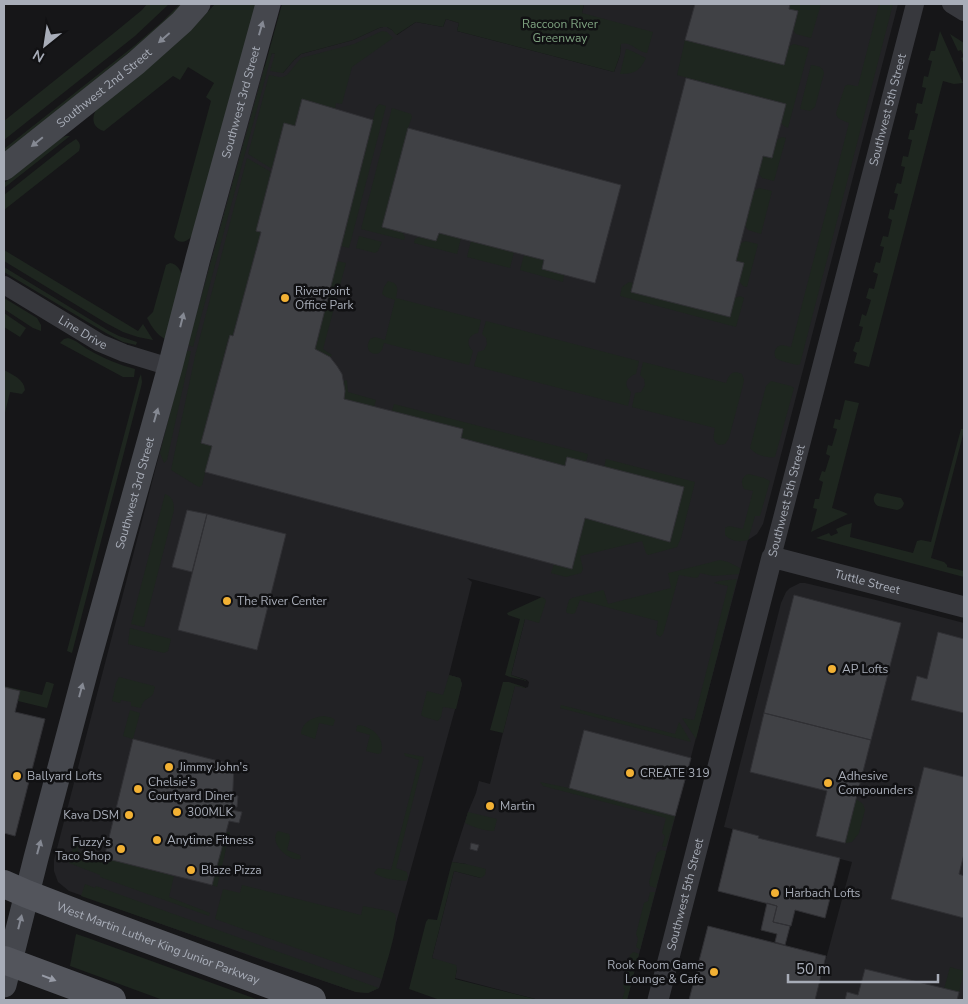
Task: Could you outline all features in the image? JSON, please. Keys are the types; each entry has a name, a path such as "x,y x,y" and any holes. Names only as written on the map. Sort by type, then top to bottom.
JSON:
{"main road":[{"name":"Southwest 2nd Street","path":"4,168 136,63 182,22 198,4"},
{"name":"Southwest 3rd Street","path":"6,969 15,889 94,641 268,4"},
{"name":"West Martin Luther King Junior Parkway","path":"15,889 312,1000"},
{"path":"6,969 112,1000"}],"street":[{"name":"Southwest 5th Street","path":"658,1000 915,4"},
{"path":"951,4 964,12"},
{"name":"Line Drive","path":"4,285 100,343 124,353 170,367"},
{"name":"Tuttle Street","path":"772,557 964,607"}],"shaded area":[{"path":"584,4 898,4 763,524 757,534 748,540 627,1000 539,1000 455,978 457,969 432,958 454,871 481,878 466,864 452,862 479,781 490,784 515,685 528,687 529,682 527,680 511,675 525,619 541,597 467,578 472,582 449,675 460,678 462,684 379,988 368,993 356,992 69,891 58,882 54,871 54,860 186,351 263,70 272,53 275,54 283,73 301,54 353,40 379,28 387,27 397,35 416,22 443,27 446,19 459,23 457,31 614,72 620,55 621,44 582,13"},
{"path":"800,583 964,623 964,1000 815,1000 852,862 758,838 759,836 724,827 781,603 786,592"}],"green space":[{"path":"147,4 169,4 135,36 4,140 4,121 114,33"},
{"path":"180,4 185,4 169,20 4,154 4,149 134,46"},
{"path":"215,4 258,4 193,234 189,239 182,242 174,237 211,101 206,97 214,83 188,67 180,80 173,76 104,131 97,128 94,123 94,117 96,110 173,46"},
{"name":"Raccoon River Greenway","path":"282,4 584,4 582,13 653,32 647,53 629,44 621,44 620,55 614,72 457,31 459,23 446,19 443,27 416,22 396,35 387,27 379,28 353,40 301,54 283,73 270,71 275,54 272,53 193,347 188,345"},
{"path":"790,4 821,4 811,38 796,34 793,30 798,12 789,9"},
{"path":"879,4 893,4 800,364 797,365 777,359 775,352 776,348 780,345 791,347 849,123 839,118 836,113 845,86 858,86"},
{"path":"382,31 387,32 393,38 352,67 342,104 336,103 335,109 302,100 295,126 284,124 272,168 248,154 269,75 283,77 287,75 301,58 354,44"},
{"path":"940,31 963,83 954,84 943,81 869,367 854,363 857,353 853,351 856,342 859,342 863,327 859,326 862,314 866,316 871,300 866,298 869,288 874,289 878,274 873,272 876,262 880,263 884,247 880,246 883,236 888,237 892,220 888,218 890,209 894,210 898,194 894,193 897,183 901,184 905,167 901,166 903,156 908,157 912,140 908,139 910,130 914,130 918,114 915,113 917,103 922,104 926,88 922,87 924,76 928,77 932,61 928,60 931,51 935,51"},
{"path":"950,34 964,43 964,57 961,50 958,51"},
{"path":"685,40 784,65 788,47 794,44 809,48 788,128 781,123 786,104 677,75"},
{"path":"626,49 646,58 636,71 620,74"},
{"path":"811,65 821,68 824,73 815,107 810,111 800,109"},
{"path":"379,104 386,106 349,248 341,246 376,108"},
{"path":"392,108 411,114 412,117 408,128 402,232 405,237 404,240 361,229"},
{"path":"66,136 70,136 4,188 4,183"},
{"path":"782,137 786,138 774,181 762,178 758,173 763,156 772,158 777,140"},
{"path":"76,139 80,144 79,151 4,210 4,195"},
{"path":"247,158 271,172 256,231 261,232 233,336 229,336 201,443 212,446 200,487 171,470 195,356"},
{"path":"759,188 772,191 761,234 748,230 745,226 754,191"},
{"path":"439,233 461,238 457,254 414,243 415,239 419,237 436,241"},
{"path":"359,236 382,242 378,251 375,253 356,248"},
{"path":"471,241 514,252 510,268 467,257"},
{"path":"745,241 758,244 747,287 743,286 739,281 744,263 736,261 740,244"},
{"path":"4,250 138,331 143,324 153,340 123,332 106,323 4,261"},
{"path":"524,255 544,260 542,269 564,275 563,282 520,270"},
{"path":"337,261 346,263 323,349 332,355 330,357 315,349"},
{"path":"170,263 178,267 182,276 165,339 157,333 147,318 153,312 166,265"},
{"path":"4,267 109,331 137,342 136,345 123,342 106,333 4,272"},
{"path":"388,281 397,286 396,298 481,320 478,333 470,338 468,343 473,351 469,365 384,343 380,353 370,352 368,346 370,339 375,337 385,340 395,300 382,294"},
{"path":"629,282 633,283 631,292 730,317 735,298 740,296 744,298 736,327 620,296 622,287"},
{"path":"4,298 37,318 41,325 41,331 33,328 4,309"},
{"path":"4,313 26,328 20,337 4,327"},
{"path":"486,321 639,361 636,374 628,379 626,384 631,392 628,406 474,366 478,352 484,350 487,344 486,338 482,334"},
{"path":"68,338 105,358 135,369 134,377 123,377 60,343"},
{"path":"186,351 191,351 167,460 164,463 160,453"},
{"path":"643,362 726,383 731,374 736,372 742,374 743,385 729,438 725,444 719,445 715,442 715,428 632,407 635,393 641,392 645,385 644,379 640,375"},
{"path":"4,370 20,380 25,390 22,394 10,392 4,417 5,374"},
{"path":"141,374 141,387 72,653 67,651"},
{"path":"347,380 348,392 376,400 374,407 344,399 344,381"},
{"path":"771,381 794,388 775,457 758,454 750,448 766,386"},
{"path":"845,400 859,403 832,508 848,514 811,532 817,509 813,508 815,499 819,499 823,482 819,480 822,471 825,472 830,456 826,454 828,445 832,446 837,429 833,428 835,419 840,420"},
{"path":"394,404 588,454 586,462 567,457 565,466 461,438 463,429 392,411"},
{"path":"961,429 964,429 964,431 931,558 944,562 947,567 964,571 964,577 816,538 829,533 831,536 838,533 836,529 852,523 850,537 913,553 917,541 931,542"},
{"path":"606,459 695,482 677,547 648,555 642,541 580,556 583,569 581,573 566,577 551,573 554,564 572,568 585,518 670,542 683,487 604,467"},
{"path":"749,474 770,481 760,516 755,516 748,540 736,541 725,535 725,528 729,526 743,529 753,491 744,489 742,481"},
{"path":"877,493 901,498 904,503 903,506 897,510 878,506 874,500 874,496"},
{"path":"165,494 172,500 174,510 144,627 131,624"},
{"path":"720,560 740,568 739,574 713,576 700,573 696,578 679,575 663,634 660,637 656,634 658,621 580,600 575,613 567,613 566,611 569,600 572,598 603,590 608,604 671,588 668,573"},
{"path":"737,579 696,739 682,718 694,720 728,586 714,583"},
{"path":"542,597 546,601 539,623 525,619 511,675 528,681 505,675 520,619 507,613"},
{"path":"130,628 171,639 168,651 164,653 128,644"},
{"path":"449,675 460,678 462,684 456,709 443,707 438,721 424,717 421,715 427,691 443,695"},
{"path":"119,677 155,687 153,694 143,702 141,708 131,706 131,702 121,700 120,703 112,701"},
{"path":"46,682 54,684 47,708 18,701 20,691 4,687 42,695"},
{"path":"503,682 527,688 515,686 503,733 490,730"},
{"path":"561,705 675,734 679,722 691,742 560,708"},
{"path":"130,710 140,713 133,739 123,736"},
{"path":"324,716 335,720 333,726 319,723 315,739 301,734 306,723"},
{"path":"358,725 368,728 377,734 380,738 381,753 366,751 370,735 356,731"},
{"path":"404,753 424,757 396,868 407,872 408,877 406,881 385,878 374,873 378,868 391,870 419,760 405,756"},
{"path":"540,782 675,816 666,847 662,846 665,836 662,833 666,818 543,786"},
{"path":"856,799 863,804 865,810 859,833 852,842 845,843"},
{"path":"468,812 497,819 494,831 482,830 465,823"},
{"path":"278,831 289,834 287,850 300,855 301,859 291,857 281,850 276,840"},
{"path":"226,832 230,832 217,887 212,885"},
{"path":"74,845 78,846 78,851 174,876 169,897 210,913 209,916 100,877 100,875 69,863"},
{"path":"661,850 666,851 656,888 650,886 649,882 657,853"},
{"path":"452,862 486,869 485,875 481,878 454,871 432,958 456,965 455,979 539,1000 440,1000 409,989 426,922 428,919 437,920"},
{"path":"85,884 95,888 96,886 379,988 368,993 356,992 81,896"},
{"path":"242,885 361,915 363,906 395,914 394,936 382,979 215,919 223,889 240,893"},
{"path":"650,892 655,892 640,950 636,947 638,939 636,934 644,903 648,901"},
{"path":"76,934 259,1000 163,1000 70,966"},
{"path":"634,952 639,954 627,1000 622,1000 625,990 623,985 630,955"},
{"path":"950,967 964,971 959,992 944,989"}],"building":[{"path":"695,4 790,4 789,9 798,11 784,65 685,40"},
{"path":"686,78 786,104 772,158 763,156 736,261 744,263 730,317 631,292"},
{"name":"Riverpoint Office Park","path":"302,99 373,120 315,349 330,357 342,374 345,391 344,399 463,429 461,438 565,466 567,457 684,487 670,542 585,518 572,569 205,472 212,446 201,443 230,335 233,336 261,232 256,231 284,123 295,126"},
{"path":"408,128 621,185 595,283 542,269 544,260 439,233 436,241 382,227"},
{"path":"187,510 207,514 192,572 172,567"},
{"name":"The River Center","path":"207,514 286,534 257,650 178,630"},
{"name":"AP Lofts","path":"794,595 901,623 871,740 764,713"},
{"path":"938,632 964,639 964,713 911,700 917,676 927,679"},
{"name":"Ballyard Lofts","path":"4,687 20,691 15,712 45,719 15,836 4,833"},
{"name":"Adhesive Compounders","path":"764,713 871,740 845,843 816,836 827,791 750,772"},
{"name":"CREATE 319","path":"584,730 691,758 675,816 569,788"},
{"name":"300MLK","path":"133,739 234,765 232,810 242,812 239,823 229,821 212,885 104,858"},
{"path":"924,767 964,777 964,854 959,874 964,876 964,918 891,899"},
{"path":"232,795 238,796 237,807 232,807"},
{"path":"733,829 759,836 758,838 840,858 825,918 795,910 791,926 773,922 777,906 718,891"},
{"path":"471,843 479,845 477,851 470,849"},
{"path":"767,903 777,906 773,922 790,926 785,945 775,942 777,934 761,930"},
{"path":"708,926 826,956 815,1000 689,1000"},
{"path":"865,969 959,992 957,1000 845,1000 847,992 858,995"}],"place":[{"name":"Riverpoint Office Park","path":"285,298"},
{"name":"The River Center","path":"227,601"},
{"name":"AP Lofts","path":"832,669"},
{"name":"Jimmy John's","path":"169,767"},
{"name":"CREATE 319","path":"630,773"},
{"name":"Ballyard Lofts","path":"17,776"},
{"name":"Adhesive Compounders","path":"828,783"},
{"name":"Chelsie’s Courtyard Diner","path":"138,789"},
{"name":"Martin","path":"490,806"},
{"name":"300MLK","path":"177,812"},
{"name":"Kava DSM","path":"129,815"},
{"name":"Anytime Fitness","path":"157,840"},
{"name":"Fuzzy's Taco Shop","path":"121,849"},
{"name":"Blaze Pizza","path":"191,870"},
{"name":"Harbach Lofts","path":"775,893"},
{"name":"Rook Room Game Lounge & Cafe","path":"714,972"}]}
